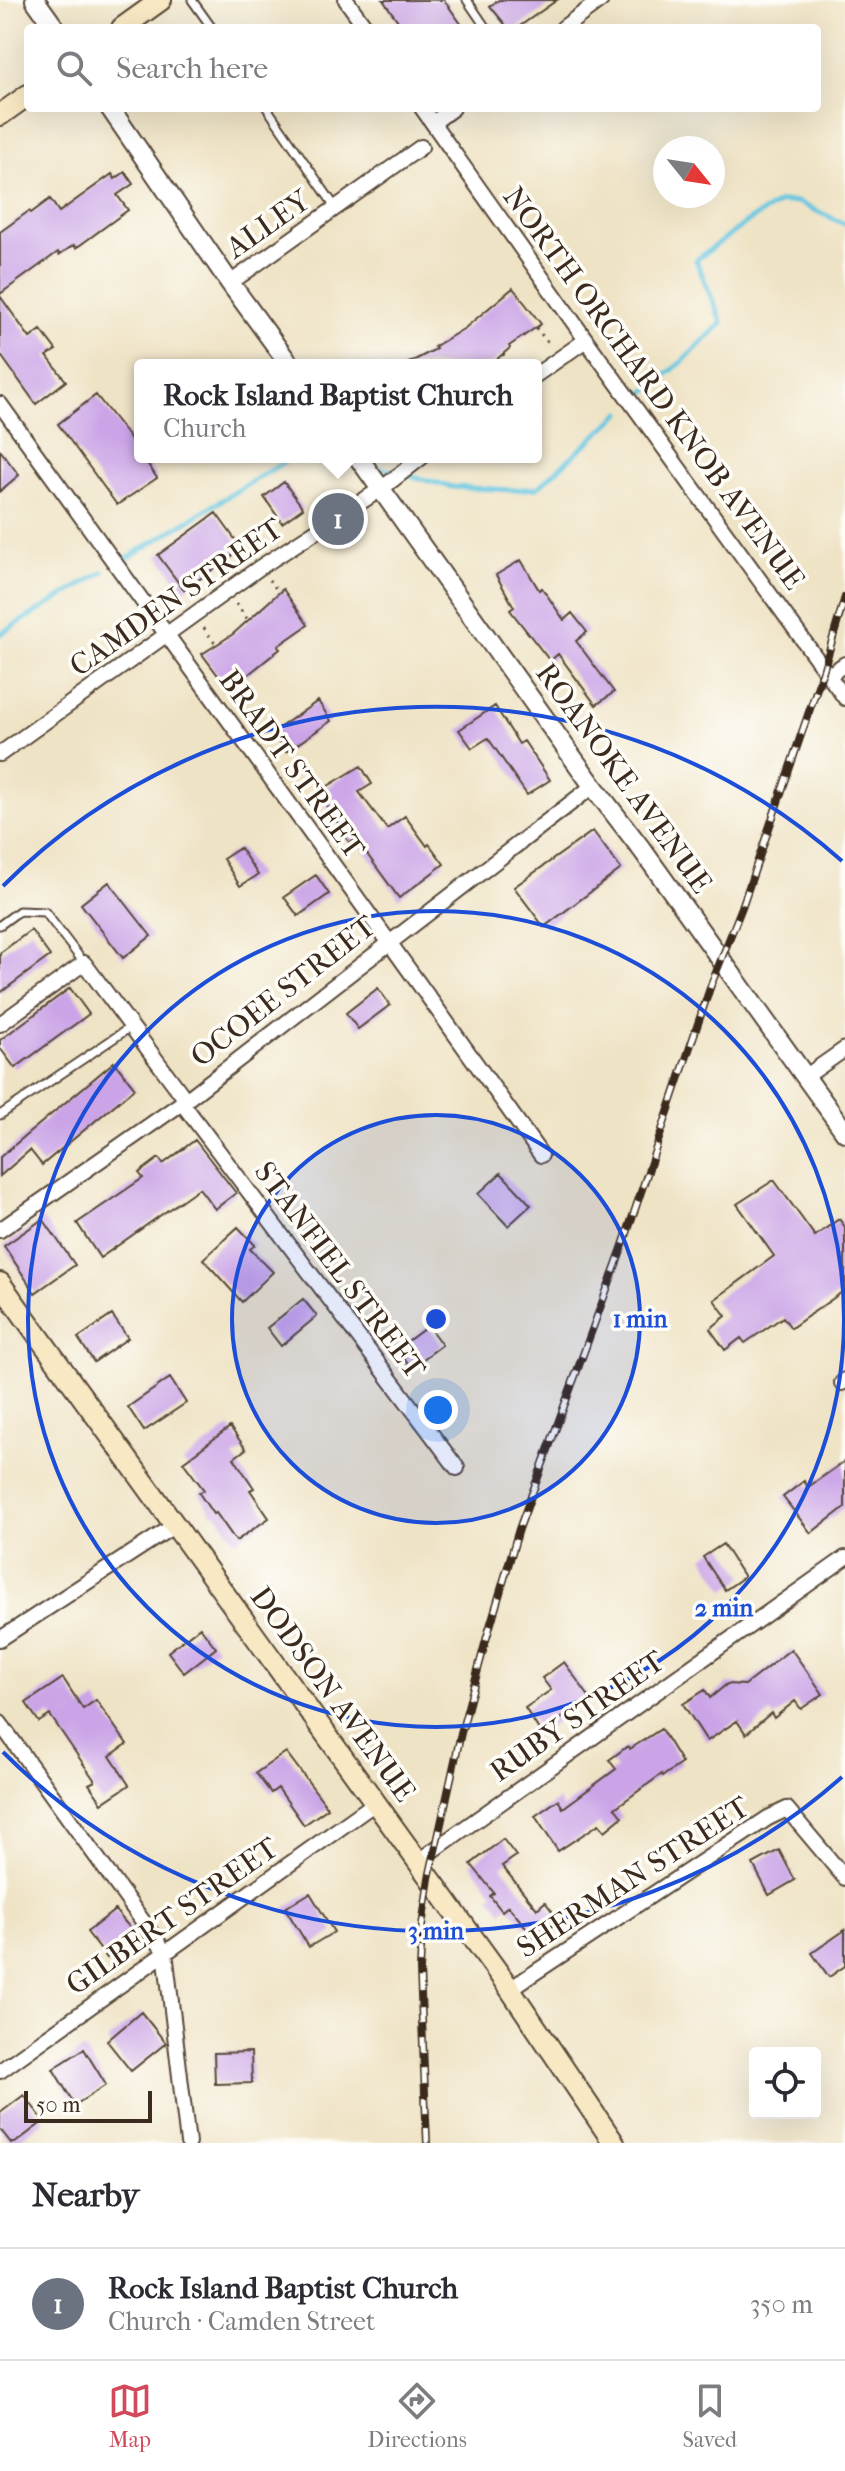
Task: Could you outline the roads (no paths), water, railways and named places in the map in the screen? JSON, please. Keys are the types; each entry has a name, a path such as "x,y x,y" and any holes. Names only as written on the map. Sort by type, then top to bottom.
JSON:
{"main road":[{"path":"128,24 161,0"},
{"path":"0,115 24,98"},
{"name":"DODSON AVENUE","path":"0,1283 510,1989 614,2143"}],"street":[{"path":"35,0 52,24"},
{"path":"346,0 363,24"},
{"path":"568,24 601,0"},
{"path":"113,112 286,359"},
{"name":"NORTH ORCHARD KNOB AVENUE","path":"425,112 845,698"},
{"path":"433,123 448,112"},
{"name":"ALLEY","path":"230,283 421,147"},
{"path":"542,371 586,340"},
{"name":"BRADT STREET","path":"0,404 390,941 541,1155"},
{"name":"ROANOKE AVENUE","path":"362,463 845,1132"},
{"name":"CAMDEN STREET","path":"0,754 227,591 381,489 414,463"},
{"path":"829,675 845,664"},
{"name":"OCOEE STREET","path":"0,1230 184,1101 593,786"},
{"path":"0,1024 84,963"},
{"name":"STANFIEL STREET","path":"84,963 457,1468"},
{"path":"805,1077 845,1049"},
{"path":"0,1639 175,1525"},
{"name":"RUBY STREET","path":"417,1862 845,1558"},
{"path":"0,1723 165,1952 188,2143"},
{"name":"GILBERT STREET","path":"0,2071 375,1803"},
{"name":"SHERMAN STREET","path":"510,1989 787,1809 844,1874"}],"lane":[{"path":"192,0 209,24"},
{"path":"467,0 483,24"},
{"name":"ALLEY","path":"270,112 336,208"},
{"path":"0,925 19,911 45,912 84,963"},
{"path":"0,1115 132,1026"}],"waterway":[{"path":"642,394 682,362 722,323 696,260 780,202 797,202 845,224"},
{"path":"407,475 452,487 537,488 621,413"},
{"path":"127,558 282,463"},
{"path":"382,468 397,472"},
{"path":"0,634 103,572"}],"railway":[{"path":"427,2143 420,1970 422,1926 429,1878 461,1733 486,1640 519,1529 621,1251 711,985 742,907 824,668 845,597"}],"place":[{"name":"Rock Island Baptist Church","path":"338,519"}]}
